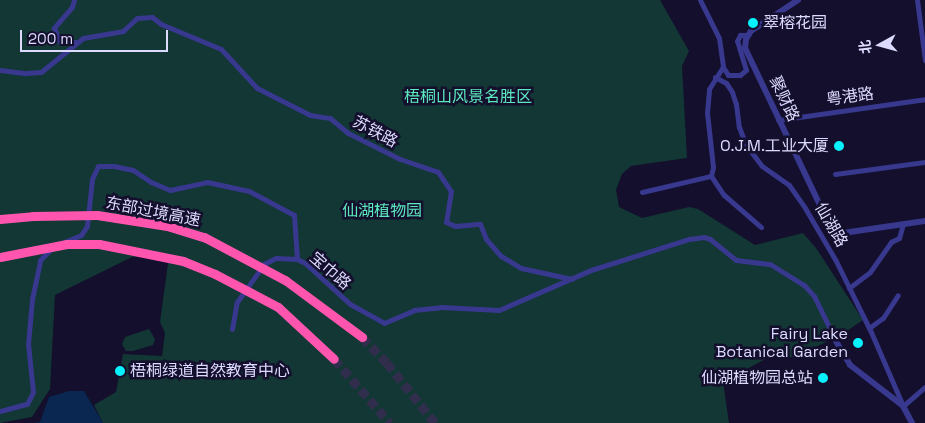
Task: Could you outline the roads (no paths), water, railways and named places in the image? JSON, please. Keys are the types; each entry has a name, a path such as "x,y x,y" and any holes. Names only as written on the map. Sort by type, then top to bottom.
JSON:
{"highway":[{"name":"东部过境高速","path":"0,219 33,216 97,215 168,226 204,237 285,280 362,337"},
{"path":"0,257 67,244 99,244 183,261 215,274 278,307 334,359"}],"street":[{"path":"74,0 72,7 54,28 60,42 76,42"},
{"path":"700,0 719,38 723,67 728,75 731,76 744,72 745,63 737,41 740,35 749,33 798,0"},
{"path":"917,0 925,60"},
{"name":"苏铁路","path":"76,42 89,35 123,31 137,18 144,16 152,17 161,24 221,49 257,88 310,115 330,118 348,133 400,159 438,172 451,191 446,222 455,226 480,224 486,239 500,256 522,268 572,279"},
{"name":"聚财路","path":"749,33 745,48 822,210 836,230 843,232 925,222"},
{"path":"0,70 26,73 41,72 76,42"},
{"path":"723,67 709,89 707,113 713,167 711,176 724,196 761,227"},
{"name":"仙湖路","path":"715,77 726,83 732,92 739,126 746,145 762,166 789,185 806,208 869,328 902,406 912,423"},
{"name":"粤港路","path":"778,120 925,100"},
{"path":"835,174 925,162"},
{"name":"宝巾路","path":"0,411 27,404 33,392 28,338 32,299 40,260 46,252 81,235 87,226 92,179 98,166 133,170 151,182 170,190 207,182 249,191 294,215 297,259 350,304 384,323 396,320 414,310 441,307 499,310 572,279 666,246 704,237 710,239 736,260 770,264 804,285 814,296 833,336"},
{"path":"642,192 711,176"},
{"path":"849,288 870,272 891,242 899,238 903,224"},
{"path":"232,329 237,302 264,264 276,258 297,259"},
{"path":"869,328 883,318 898,296"},
{"name":"仙湖路","path":"833,336 850,366 902,406"},
{"path":"902,406 925,387"}],"water":[{"path":"69,391 84,391 103,423 33,423 40,422 49,397"}],"tunnel":[{"path":"362,337 387,363 435,423"},
{"path":"334,359 390,423"}],"place":[{"name":"翠榕花园","path":"753,23"},
{"name":"O.J.M.工业大厦","path":"839,146"},
{"name":"Fairy Lake Botanical Garden","path":"858,343"},
{"name":"梧桐绿道自然教育中心","path":"120,371"},
{"name":"仙湖植物园总站","path":"823,378"}],"park label":[{"name":"梧桐山风景名胜区","path":"468,97"},
{"name":"仙湖植物园","path":"382,211"}]}
